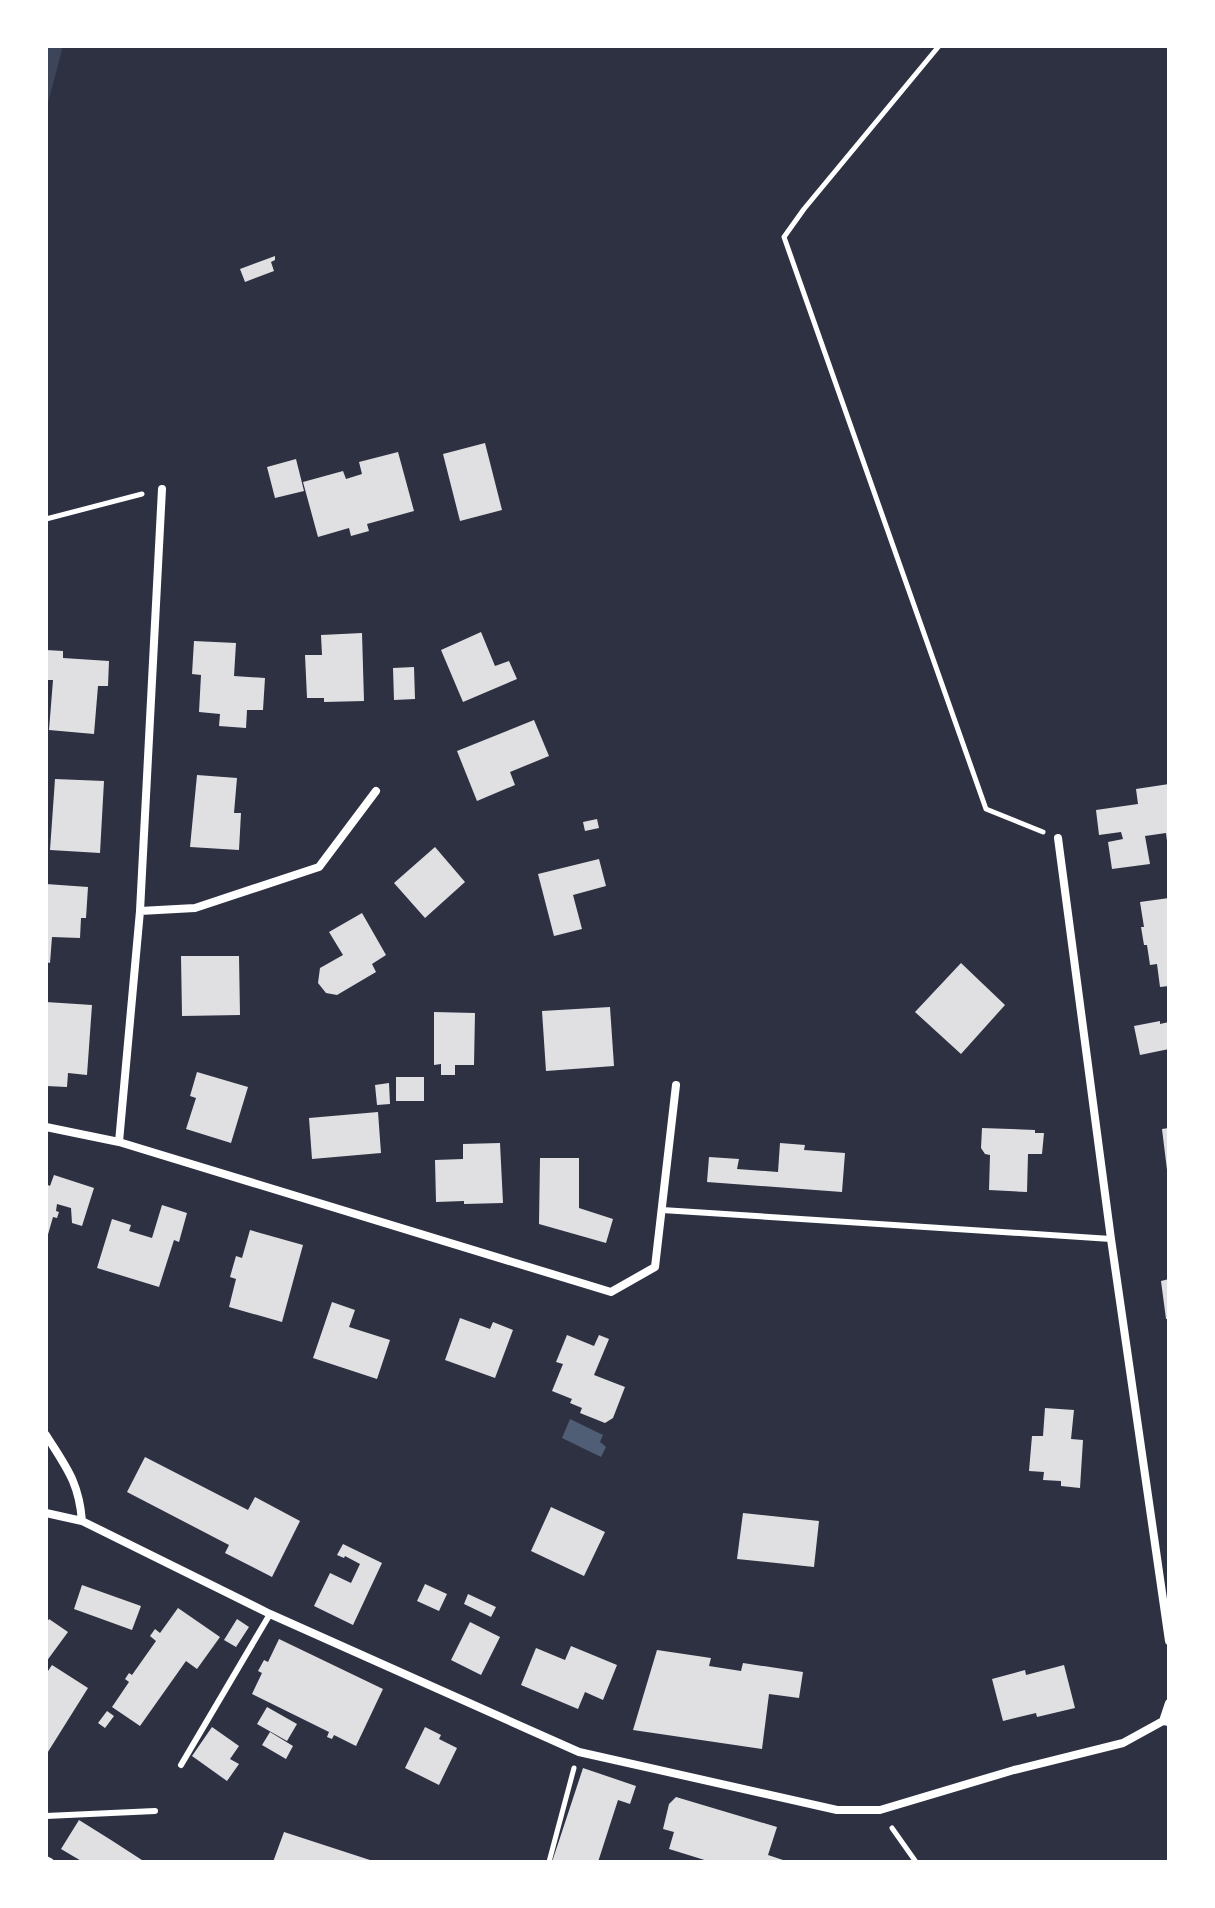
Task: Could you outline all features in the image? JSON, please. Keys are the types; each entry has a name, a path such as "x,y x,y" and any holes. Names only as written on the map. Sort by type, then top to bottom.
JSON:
{"street":[{"path":"119,1142 140,911 162,489"},
{"path":"140,911 195,908 319,867 376,791"},
{"path":"1058,838 1111,1239 1169,1641"},
{"path":"46,1127 119,1142 611,1292 655,1267 676,1085"},
{"path":"46,1435 73,1478 82,1521"},
{"path":"46,1513 82,1521 270,1614 579,1752 837,1810 880,1810 1014,1770 1123,1743 1166,1721 1169,1703"}],"lane":[{"path":"662,1210 1111,1239"},
{"path":"181,1765 270,1614"},
{"path":"46,1816 155,1811"}],"path":[{"path":"939,46 784,237 986,809 1058,838"},
{"path":"46,519 162,489"},
{"path":"549,1862 579,1752"},
{"path":"880,1810 916,1862"}],"shaded area":[{"path":"46,46 63,46 46,110"},
{"path":"570,1419 603,1435 600,1442 606,1447 601,1457 562,1438"}],"building":[{"path":"275,256 271,262 274,271 245,282 240,269"},
{"path":"485,443 502,510 460,521 443,454"},
{"path":"398,452 414,511 367,524 369,531 351,536 349,528 318,537 303,482 343,471 346,479 362,474 359,462"},
{"path":"296,459 304,491 275,498 267,467"},
{"path":"481,632 495,666 509,661 517,679 463,702 441,650"},
{"path":"362,633 364,701 324,702 324,698 307,698 305,655 322,655 321,635"},
{"path":"194,641 236,643 234,676 265,678 263,710 247,710 246,728 219,726 220,714 199,712 201,675 192,674"},
{"path":"46,650 63,651 63,658 109,661 108,686 98,686 94,734 49,730 53,680 46,680"},
{"path":"414,667 415,699 394,700 393,668"},
{"path":"534,720 549,756 510,772 515,785 477,801 457,751"},
{"path":"197,775 237,778 234,813 241,813 239,850 190,847"},
{"path":"55,779 104,781 100,853 50,850"},
{"path":"1169,784 1169,841 1166,833 1145,836 1150,864 1112,869 1108,842 1123,839 1121,832 1099,835 1096,810 1138,804 1136,789"},
{"path":"597,819 599,828 585,831 583,822"},
{"path":"435,847 465,882 425,918 394,883"},
{"path":"599,859 606,886 573,895 582,929 554,936 538,874"},
{"path":"46,884 88,887 86,918 81,918 80,938 52,937 50,963 46,962"},
{"path":"1169,898 1169,986 1160,987 1157,964 1150,965 1147,945 1144,945 1140,902"},
{"path":"362,913 386,955 372,964 376,972 337,995 326,993 318,983 320,968 343,955 329,932"},
{"path":"181,956 239,956 240,1015 182,1016"},
{"path":"961,963 1005,1005 961,1054 915,1012"},
{"path":"46,1002 92,1005 87,1075 68,1073 67,1087 46,1086"},
{"path":"610,1007 614,1066 546,1071 542,1011"},
{"path":"434,1012 475,1013 474,1065 455,1065 455,1075 441,1075 441,1064 434,1065"},
{"path":"1160,1021 1160,1024 1169,1022 1169,1049 1140,1055 1134,1026"},
{"path":"197,1072 248,1087 231,1143 186,1129 196,1098 190,1096"},
{"path":"396,1077 424,1077 424,1101 396,1101"},
{"path":"389,1083 390,1104 377,1105 375,1085"},
{"path":"378,1112 381,1153 312,1159 309,1118"},
{"path":"982,1128 1044,1133 1042,1154 1028,1154 1027,1192 989,1190 990,1155 981,1148"},
{"path":"1169,1128 1169,1170 1167,1170 1162,1129"},
{"path":"500,1143 503,1203 436,1202 435,1160 463,1159 463,1144"},
{"path":"780,1143 805,1145 804,1150 845,1153 842,1192 707,1182 709,1157 739,1159 737,1169 778,1172"},
{"path":"540,1158 579,1158 579,1208 613,1219 606,1243 539,1224"},
{"path":"54,1175 94,1188 82,1226 72,1223 71,1208 57,1204 56,1211 59,1212 57,1218 53,1217 47,1238 46,1184 50,1186"},
{"path":"162,1205 187,1213 179,1242 174,1240 159,1287 97,1268 112,1219 131,1225 129,1231 152,1238"},
{"path":"250,1230 303,1245 282,1322 229,1307 236,1279 230,1277 236,1256 242,1258"},
{"path":"1169,1279 1169,1319 1166,1319 1161,1281"},
{"path":"332,1302 355,1310 349,1327 390,1340 377,1379 313,1358"},
{"path":"460,1318 490,1329 493,1322 513,1330 495,1378 445,1360"},
{"path":"567,1335 594,1346 599,1335 609,1339 594,1375 625,1387 613,1418 605,1423 580,1413 582,1408 570,1403 572,1399 552,1391 563,1364 556,1362"},
{"path":"1045,1408 1074,1410 1071,1439 1083,1440 1080,1488 1061,1486 1061,1481 1043,1480 1044,1472 1029,1471 1032,1436 1043,1436"},
{"path":"145,1457 248,1510 255,1497 300,1521 272,1577 225,1553 229,1545 127,1492"},
{"path":"551,1507 605,1532 584,1576 531,1551"},
{"path":"743,1513 819,1521 814,1567 737,1559"},
{"path":"343,1544 382,1563 353,1625 314,1606 330,1573 351,1583 360,1564 337,1555"},
{"path":"425,1584 447,1594 439,1611 417,1601"},
{"path":"82,1585 141,1606 132,1630 74,1609"},
{"path":"468,1594 496,1607 491,1617 464,1604"},
{"path":"178,1608 220,1637 197,1669 186,1661 140,1726 112,1707 129,1682 125,1679 129,1673 132,1675 156,1641 150,1636 155,1629 160,1633"},
{"path":"49,1619 68,1632 46,1662 46,1624"},
{"path":"237,1619 249,1627 236,1647 224,1640"},
{"path":"470,1622 500,1637 481,1675 451,1660"},
{"path":"279,1639 383,1689 356,1746 334,1735 332,1739 327,1737 329,1732 252,1694 262,1673 258,1671 264,1660 268,1662"},
{"path":"571,1646 617,1665 603,1700 585,1692 578,1709 521,1685 536,1648 565,1660"},
{"path":"657,1650 711,1658 709,1666 741,1671 743,1663 803,1672 799,1698 769,1694 762,1749 633,1730"},
{"path":"52,1665 88,1688 46,1755 46,1674"},
{"path":"1064,1665 1075,1708 1003,1721 992,1679 1025,1670 1026,1675"},
{"path":"267,1707 297,1724 287,1741 257,1724"},
{"path":"107,1711 114,1716 105,1728 98,1723"},
{"path":"212,1727 239,1746 230,1759 239,1764 227,1781 192,1756"},
{"path":"425,1727 457,1748 439,1785 405,1768"},
{"path":"270,1732 293,1746 286,1759 262,1745"},
{"path":"583,1768 636,1786 630,1804 618,1800 598,1862 552,1862"},
{"path":"676,1797 777,1827 768,1855 789,1862 711,1862 669,1849 674,1832 663,1829 669,1804"},
{"path":"79,1820 145,1862 83,1862 61,1849"},
{"path":"284,1832 373,1861 373,1862 273,1862"}]}
